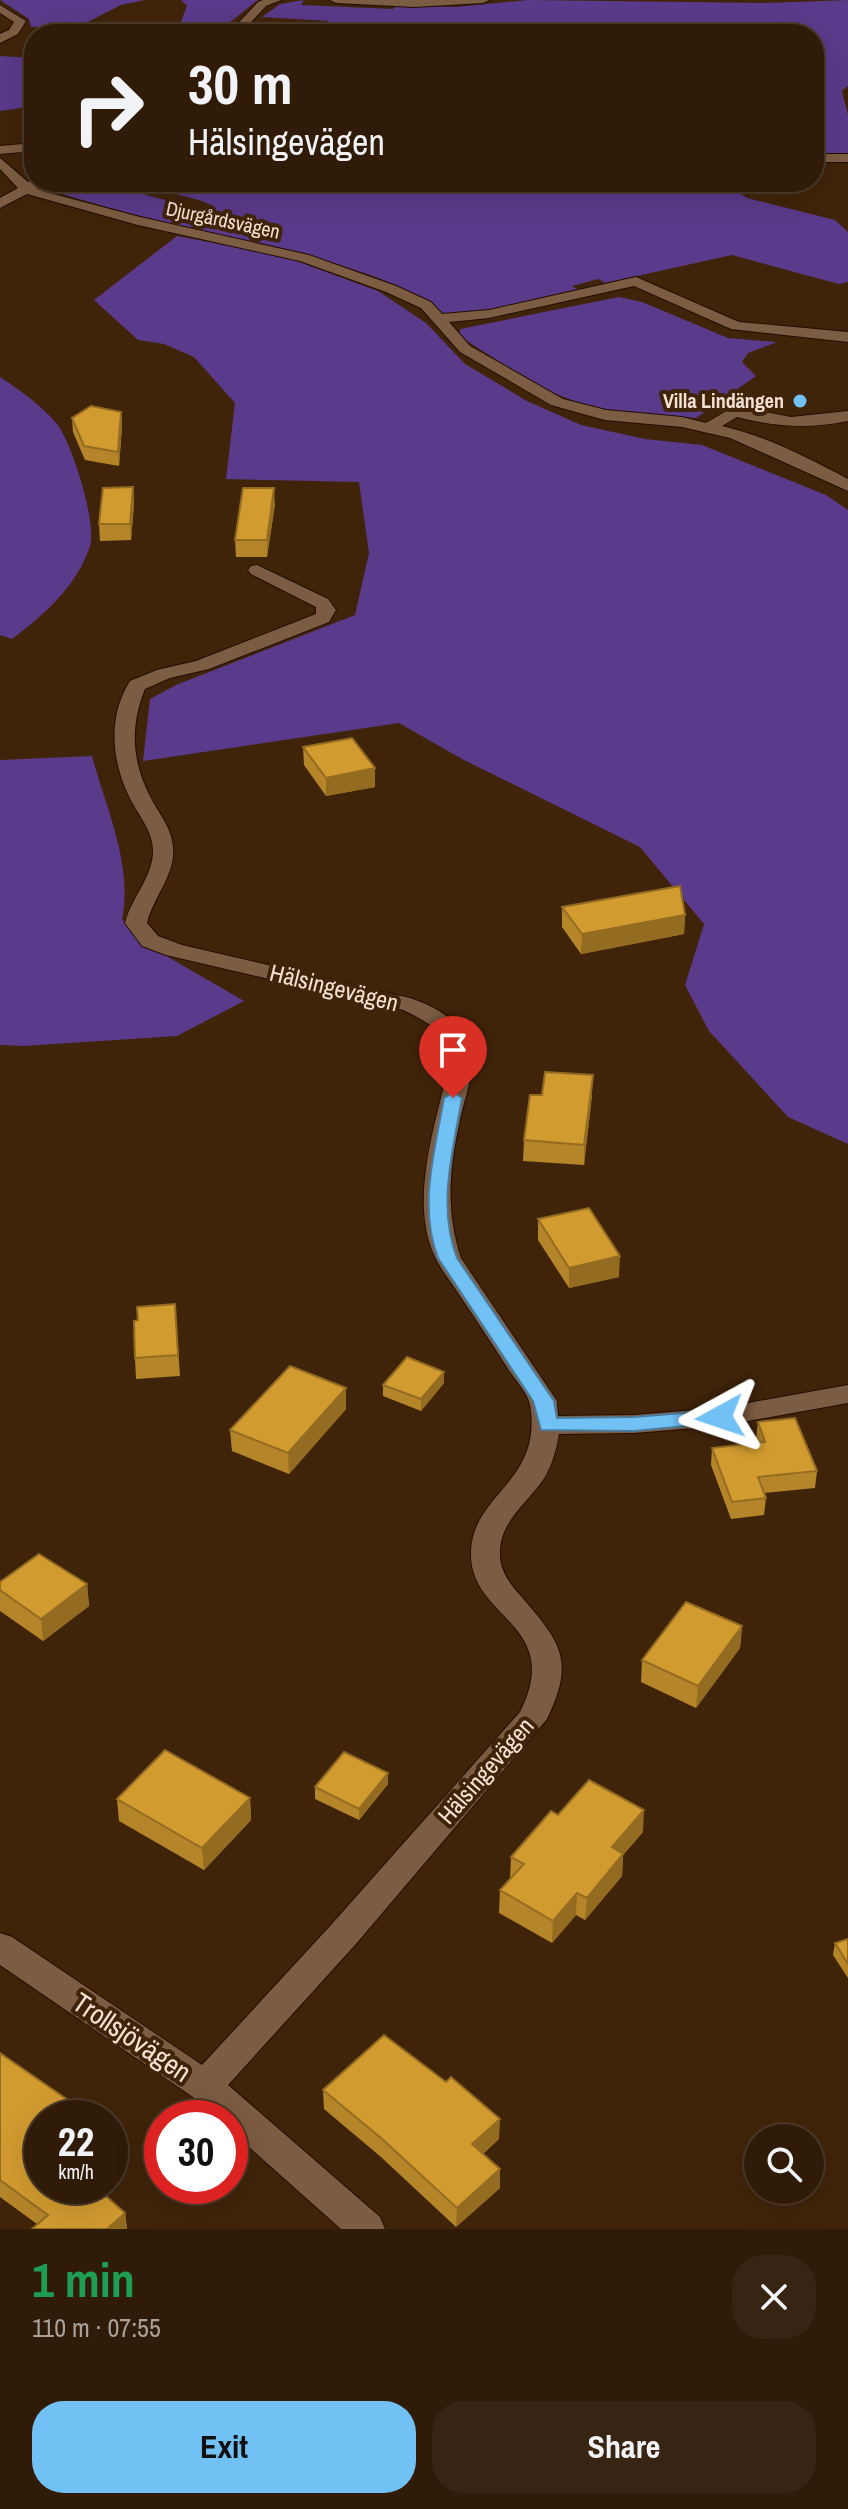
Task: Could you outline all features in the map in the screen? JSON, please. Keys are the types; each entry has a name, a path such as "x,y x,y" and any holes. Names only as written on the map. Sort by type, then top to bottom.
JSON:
{"street":[{"path":"243,24 262,4 275,0"},
{"path":"336,0 414,4 483,0"},
{"path":"0,8 20,21 14,32 0,39"},
{"path":"0,150 24,148"},
{"path":"824,158 848,158"},
{"name":"Djurgårdsvägen","path":"0,162 24,180"},
{"path":"0,204 24,190"},
{"name":"Djurgårdsvägen","path":"50,192 138,221 304,258 410,297 426,305 465,349 557,402 605,415 710,427 768,446 848,486"},
{"path":"438,319 489,314 636,281 736,326 848,337"},
{"path":"710,427 735,411 779,421 820,421 848,416"},
{"name":"Hälsingevägen","path":"205,2086 532,1719 546,1698 550,1671 536,1634 493,1579 485,1554 491,1526 530,1480 540,1461 548,1425 543,1401 448,1258 441,1240 437,1219 438,1189 447,1122 459,1071 459,1048 452,1035 428,1014 381,997 174,950 150,941 136,923 138,907 160,866 164,849 153,821 129,778 123,756 128,703 137,685 164,674 202,665 323,618 327,610 322,603 257,570"},
{"path":"548,1425 634,1424 720,1417 848,1394"},
{"name":"Trollsjövägen","path":"0,1947 205,2086 367,2229"}],"shaded area":[{"path":"0,0 145,0 121,5 84,24 30,24 29,19"},
{"path":"181,0 258,0 228,24 180,24 187,6"},
{"path":"304,0 301,5 393,9 397,5 456,7 528,0 766,3 848,0 848,86 842,91 848,115 848,155 824,155 824,24 328,24 328,21 262,17 280,4"},
{"path":"0,56 24,57 24,107 0,111"},
{"path":"56,192 135,192 208,211 213,206 169,192 738,192 747,198 835,220 848,232 848,282 839,284 732,255 605,283 598,279 572,286 577,289 474,314 442,316 424,300 361,272 283,249"},
{"path":"177,236 283,256 378,291 426,323 465,364 527,401 581,425 645,439 702,445 826,495 848,510 848,1144 788,1117 709,1031 685,985 704,924 640,847 462,759 399,723 143,761 150,699 176,685 355,615 369,553 359,482 226,479 235,403 194,357 164,344 138,340 94,300"},
{"path":"619,297 642,302 728,338 777,342 748,353 742,362 756,376 696,418 592,408 541,388 459,336 460,329"},
{"path":"0,377 37,404 63,434 87,502 91,535 84,560 68,587 47,610 12,639 0,635"},
{"path":"92,756 121,857 124,878 122,919 139,940 244,1001 177,1036 0,1045 0,760"}],"building":[{"path":"91,406 121,412 118,452 84,446 72,418"},
{"path":"133,487 130,524 99,524 103,488"},
{"path":"243,488 274,488 267,540 235,540"},
{"path":"352,738 375,768 326,778 303,747"},
{"path":"680,886 685,915 582,934 562,907"},
{"path":"545,1072 593,1075 584,1145 524,1140 530,1095 542,1095"},
{"path":"589,1208 620,1256 569,1268 538,1219"},
{"path":"175,1304 178,1355 135,1358 134,1321 138,1320 137,1307"},
{"path":"407,1357 444,1372 421,1399 383,1385"},
{"path":"290,1366 346,1388 288,1453 230,1430"},
{"path":"795,1418 817,1471 758,1477 766,1498 732,1502 712,1448 765,1442 758,1422"},
{"path":"39,1554 87,1584 41,1619 0,1590 0,1582"},
{"path":"686,1602 742,1626 698,1686 642,1660"},
{"path":"165,1750 250,1798 202,1848 117,1799"},
{"path":"344,1752 388,1773 359,1809 315,1787"},
{"path":"589,1780 644,1810 612,1847 623,1854 587,1898 577,1893 553,1921 500,1890 524,1864 511,1857 551,1811 558,1815"},
{"path":"848,1939 848,1964 835,1943"},
{"path":"384,2035 446,2082 451,2077 500,2119 472,2144 500,2169 457,2208 323,2090"},
{"path":"0,2053 68,2100 24,2100 24,2198 0,2180"},
{"path":"33,2204 115,2204 125,2213 107,2229 32,2229 48,2215"}],"place":[{"name":"Villa Lindängen","path":"800,401"}],"route":[{"path":"453,1098 438,1189 437,1219 441,1240 448,1258 514,1353 543,1401 548,1425 634,1424 720,1417"}]}
